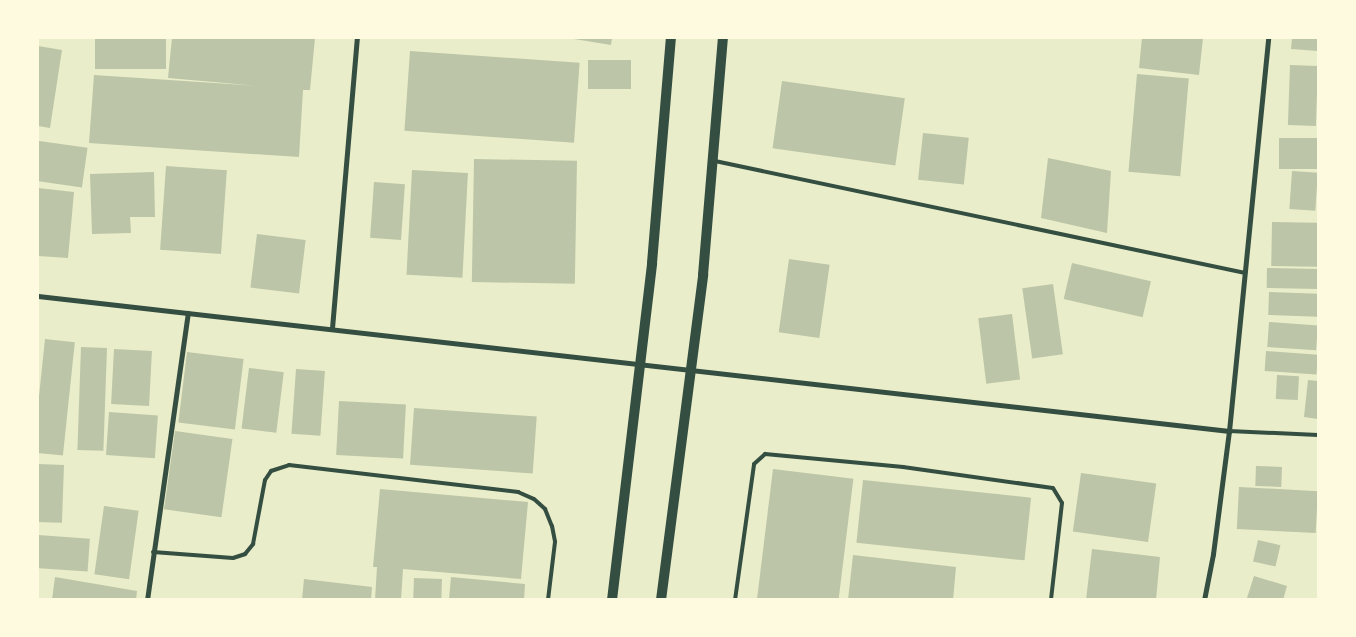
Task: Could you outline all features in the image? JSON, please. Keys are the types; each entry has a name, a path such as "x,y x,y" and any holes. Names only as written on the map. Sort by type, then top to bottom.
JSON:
{"main road":[{"path":"612,600 652,263 671,38"},
{"path":"661,600 674,481 702,274 723,38"}],"street":[{"path":"332,328 357,38"},
{"path":"1204,600 1214,554 1230,431 1268,38"},
{"path":"38,296 1230,431"},
{"path":"147,600 188,313"}],"lane":[{"path":"712,161 1245,273"},
{"path":"1230,431 1318,435"},
{"path":"735,600 754,464 765,454 903,467 1053,488 1062,503 1051,600"},
{"path":"154,552 233,558 245,554 253,544 265,480 271,471 289,465 518,492 534,499 545,509 552,526 555,542 548,600"}],"building":[{"path":"95,38 166,38 166,69 95,69"},
{"path":"172,38 315,38 310,90 303,90 299,157 89,143 94,75 260,86 168,78"},
{"path":"568,38 612,38 611,45"},
{"path":"1142,38 1203,38 1199,75 1139,68"},
{"path":"1292,38 1318,38 1318,51 1291,49"},
{"path":"38,46 62,50 50,128 38,126"},
{"path":"410,51 580,63 574,143 404,131"},
{"path":"588,60 631,60 631,89 588,89"},
{"path":"1290,65 1318,66 1316,126 1288,125"},
{"path":"1137,74 1189,79 1180,176 1128,172"},
{"path":"782,81 905,98 895,166 773,148"},
{"path":"923,133 969,138 964,185 918,180"},
{"path":"1279,138 1318,138 1318,169 1279,169"},
{"path":"39,141 88,148 82,187 38,181"},
{"path":"1048,158 1111,171 1107,233 1041,218"},
{"path":"474,159 577,161 575,284 472,282"},
{"path":"166,166 227,170 221,254 160,250"},
{"path":"412,170 468,173 462,278 407,275"},
{"path":"1292,171 1318,173 1315,211 1289,209"},
{"path":"154,172 155,217 130,217 131,233 92,234 90,174"},
{"path":"374,182 405,184 401,240 370,238"},
{"path":"38,188 74,192 68,258 38,256"},
{"path":"1272,222 1318,223 1317,267 1271,266"},
{"path":"257,234 306,240 299,294 250,288"},
{"path":"789,259 830,265 819,338 779,332"},
{"path":"1072,263 1151,281 1143,317 1064,299"},
{"path":"1267,268 1318,269 1318,289 1267,288"},
{"path":"1053,284 1063,354 1032,359 1022,288"},
{"path":"1269,292 1318,294 1317,317 1268,315"},
{"path":"1012,314 1020,380 986,384 978,318"},
{"path":"1269,322 1318,325 1316,350 1267,347"},
{"path":"45,339 75,342 63,456 38,453 38,406"},
{"path":"81,347 107,348 103,451 77,450"},
{"path":"114,349 152,351 149,406 111,404"},
{"path":"1266,351 1318,355 1316,375 1265,371"},
{"path":"187,352 244,359 235,429 178,422"},
{"path":"249,368 284,372 276,433 242,429"},
{"path":"296,369 325,371 320,436 291,434"},
{"path":"1277,375 1299,376 1298,400 1276,399"},
{"path":"1308,380 1318,381 1318,419 1304,417"},
{"path":"339,401 406,405 403,458 336,455"},
{"path":"414,408 537,417 533,473 410,465"},
{"path":"109,412 158,415 155,458 106,455"},
{"path":"175,431 232,439 221,517 164,509"},
{"path":"38,464 64,465 62,523 38,522"},
{"path":"1256,466 1282,467 1281,487 1255,486"},
{"path":"773,469 853,479 839,600 757,600"},
{"path":"1081,473 1156,484 1148,542 1073,531"},
{"path":"863,480 1031,498 1024,560 856,543"},
{"path":"1239,487 1318,491 1316,533 1237,529"},
{"path":"380,489 528,502 521,579 403,569 401,600 375,600 377,567 373,567"},
{"path":"104,506 139,511 129,579 94,574"},
{"path":"38,535 90,539 88,572 38,568"},
{"path":"1258,540 1280,545 1275,567 1253,561"},
{"path":"1092,549 1160,557 1156,600 1086,600"},
{"path":"853,555 956,567 953,600 848,600"},
{"path":"1254,576 1287,586 1283,600 1247,598"},
{"path":"55,577 137,591 136,600 52,600"},
{"path":"451,577 525,584 524,600 449,600"},
{"path":"414,578 442,579 441,600 413,600"},
{"path":"304,579 372,587 371,600 302,600"}]}
